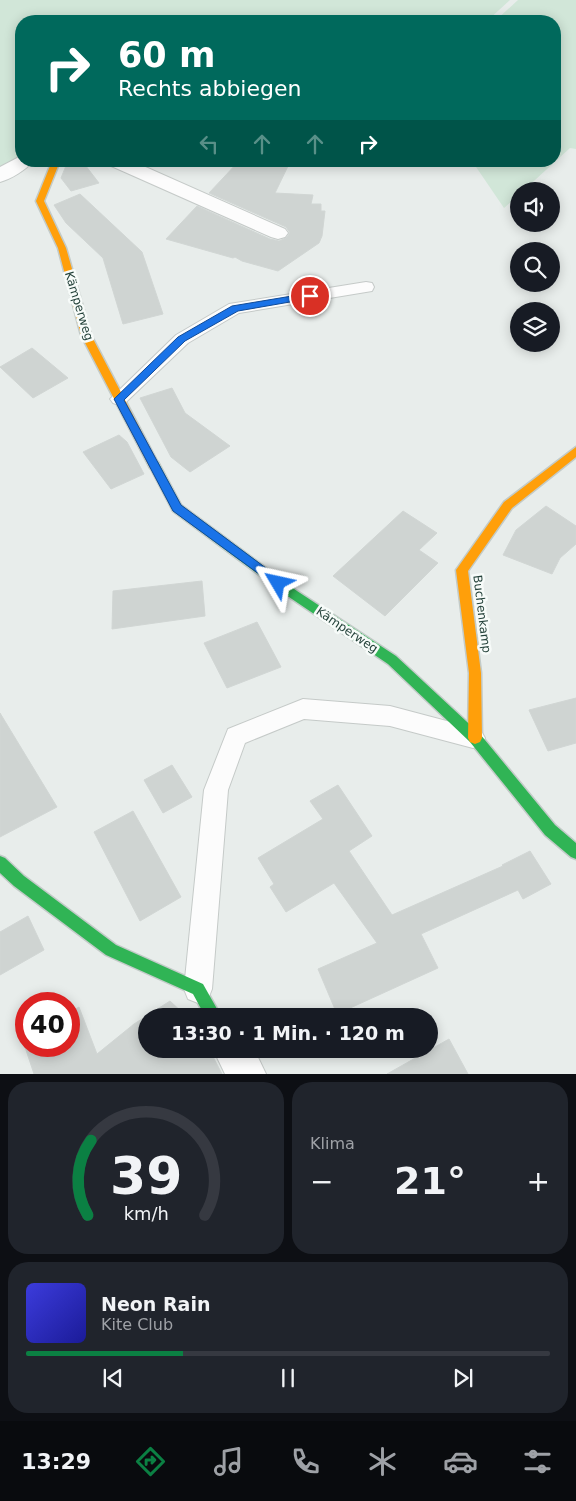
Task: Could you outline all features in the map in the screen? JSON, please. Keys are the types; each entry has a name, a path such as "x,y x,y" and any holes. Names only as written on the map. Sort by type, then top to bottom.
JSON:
{"street":[{"path":"0,176 15,166"},
{"name":"Kämperweg","path":"54,167 40,200 62,248 86,335 177,508 292,594 392,660 475,738 550,830 576,852"},
{"path":"129,167 194,197 278,232"},
{"name":"Buchenkamp","path":"475,738 475,673 462,570 508,505 576,451"},
{"path":"0,863 19,881 111,950 198,989 209,1008"},
{"path":"237,1058 247,1074"}],"lane":[{"path":"119,399 182,339 235,308 366,287"},
{"path":"198,989 216,790 236,736 303,709 390,716 475,738"}],"green space":[{"path":"0,0 510,0 494,15 15,15 15,163 0,173"},
{"path":"518,0 576,0 576,149 570,148 561,156 561,15 502,15"},
{"path":"476,167 549,167 533,182 510,182 510,203 504,208"}],"building":[{"path":"66,167 87,167 99,183 71,191 61,178"},
{"path":"233,167 288,167 275,193 313,195 311,204 321,204 321,211 325,211 322,236 319,243 278,271 242,261 235,257 166,239 197,206 270,239 279,241 286,238 290,233 286,227 209,193"},
{"path":"80,194 142,252 163,314 123,324 103,258 66,223 54,205"},
{"path":"32,348 68,378 33,398 0,367"},
{"path":"172,388 185,413 230,446 190,472 171,457 140,398"},
{"path":"119,435 127,442 144,474 111,489 83,452"},
{"path":"546,506 576,526 576,544 560,558 552,574 503,555 516,530"},
{"path":"403,511 437,533 419,550 438,563 385,616 333,576"},
{"path":"202,581 205,616 112,629 113,591"},
{"path":"257,622 281,667 227,688 204,643"},
{"path":"576,698 576,743 548,751 529,710"},
{"path":"0,713 57,807 0,837"},
{"path":"172,765 192,797 163,813 144,780"},
{"path":"338,785 372,836 349,851 392,915 503,866 530,851 551,884 523,899 518,890 421,934 438,968 350,1008 334,1008 318,969 377,943 334,883 286,912 270,887 274,884 258,858 323,819 310,801"},
{"path":"133,811 181,897 140,921 94,832"},
{"path":"28,916 44,950 0,975 0,932"},
{"path":"170,1001 177,1008 159,1008"},
{"path":"80,1010 97,1054 138,1021 138,1058 214,1058 222,1074 34,1074 28,1057 80,1057"},
{"path":"449,1039 468,1074 387,1074 415,1058 438,1058 438,1045"}],"traffic: fast":[{"path":"154,465 177,508 293,594 392,660 475,738 550,830 576,852"},
{"path":"0,863 19,881 111,950 198,989 209,1008"}],"traffic: slow":[{"path":"54,167 40,201 62,248 86,335 154,465"},
{"path":"475,738 475,673 462,570 508,505 576,451"}],"route":[{"path":"278,583 177,508 119,399 182,339 235,308 310,296"}]}
